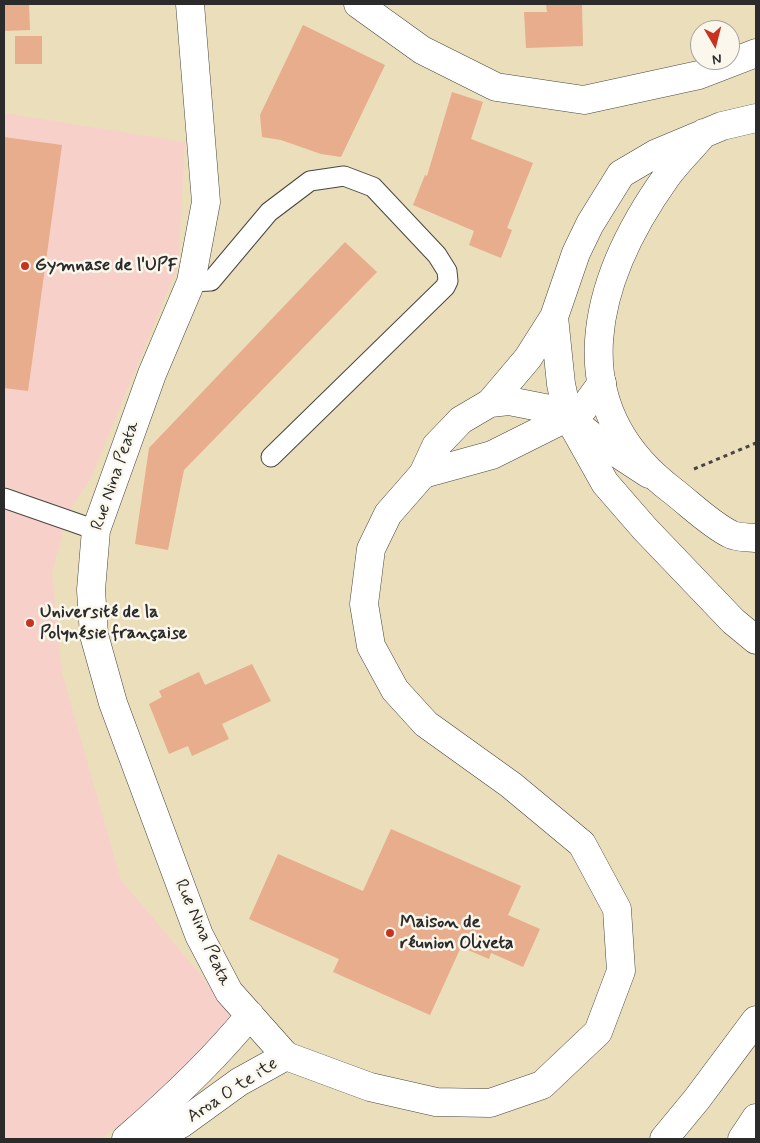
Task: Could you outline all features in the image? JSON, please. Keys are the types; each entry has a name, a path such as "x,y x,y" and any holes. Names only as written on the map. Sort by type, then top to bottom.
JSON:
{"main road":[{"name":"Rue Nina Peata","path":"190,4 206,202 191,282 152,374 96,530 91,590 94,635 113,703 200,935 229,992 286,1056 370,1087 436,1102 490,1103 542,1085 598,1032 621,971 617,908 582,844 510,785 426,724 395,690 371,646 364,604 371,549 388,514 423,474 436,446 449,430 478,408 490,403"},
{"path":"358,4 422,50 496,87 584,100 699,76 756,53"},
{"path":"490,403 528,358 554,317 576,253 590,224 621,174 655,154 722,126 756,118"},
{"path":"656,479 620,437 606,404 597,348 608,285 628,240 668,176 704,134"},
{"path":"554,317 561,384 568,417 605,483 665,550 733,621 756,640"},
{"path":"423,474 492,455 568,417 583,409 602,384"},
{"path":"490,403 509,401 560,411 597,440 656,479 731,535 756,538"},
{"path":"126,1139 180,1091 224,1047 250,1016"},
{"path":"664,1139 697,1099 756,1020"},
{"name":"Aroa O te ite","path":"153,1139 181,1124 240,1082 286,1056"},
{"path":"742,1139 756,1118"}],"lane":[{"path":"191,282 212,281 269,212 310,181 344,176 373,187 436,255 447,271 448,281 445,287 271,457"},
{"path":"4,498 96,530"}],"path":[{"path":"656,479 676,476 756,443"}],"shaded area":[{"name":"Université de la Polynésie française","path":"4,113 185,142 178,266 90,480 68,513 52,573 62,673 121,880 236,1017 146,1106 100,1139 4,1139"}],"building":[{"path":"4,4 29,4 30,30 4,31"},
{"path":"546,4 582,4 583,46 526,48 524,12 547,12"},
{"path":"303,25 385,65 341,157 321,154 281,140 262,137 260,115"},
{"path":"15,36 42,36 42,64 15,64"},
{"path":"452,92 483,102 471,139 533,163 507,228 512,230 501,258 469,245 474,231 413,205 425,175 427,176"},
{"name":"Gymnase de l'UPF","path":"4,137 62,145 28,391 4,388"},
{"path":"345,242 377,272 184,470 168,550 135,544 149,448"},
{"path":"252,664 271,701 222,724 229,739 192,756 188,746 169,754 149,704 162,697 159,691 199,672 205,685"},
{"name":"Maison de réunion Oliveta","path":"391,829 521,886 508,915 540,929 523,967 491,953 489,959 461,947 430,1015 333,972 339,959 249,919 278,854 363,891"}],"place":[{"name":"Gymnase de l'UPF","path":"25,266"},
{"name":"Université de la Polynésie française","path":"30,623"},
{"name":"Maison de réunion Oliveta","path":"390,933"}]}
